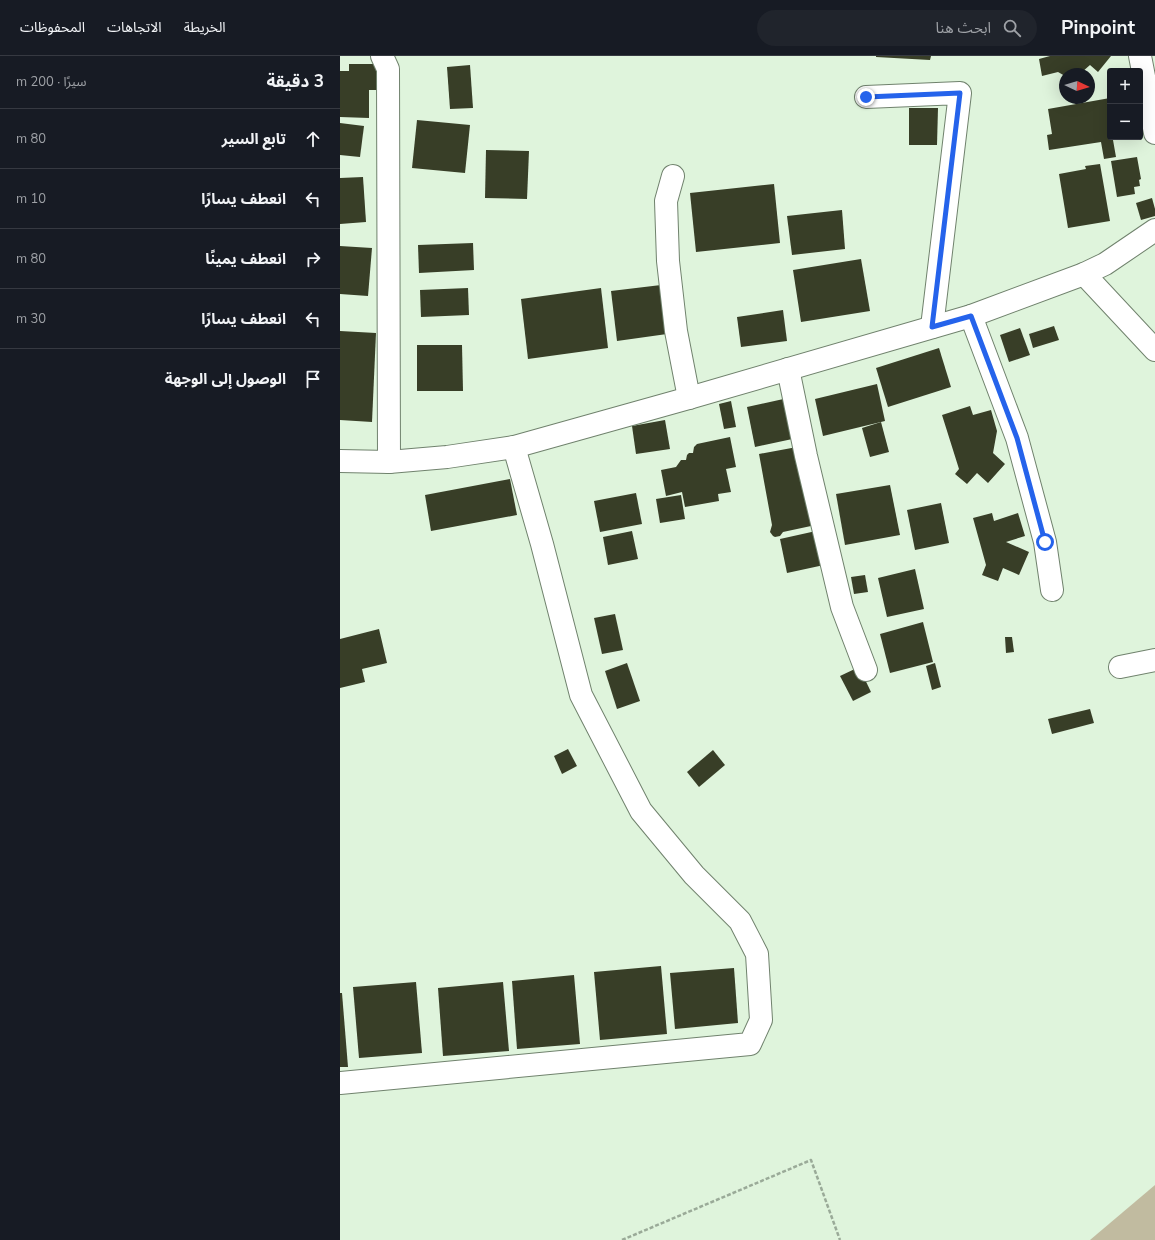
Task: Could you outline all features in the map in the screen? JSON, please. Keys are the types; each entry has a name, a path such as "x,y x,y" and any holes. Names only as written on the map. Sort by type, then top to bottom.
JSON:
{"street":[{"path":"382,56 388,69 389,462"},
{"path":"1140,56 1155,133"},
{"path":"866,97 960,93 932,327"},
{"path":"673,176 666,201 668,261 676,330 689,398"},
{"path":"340,461 389,462 447,457 514,447 689,398 971,316 1084,274 1105,264 1155,230"},
{"path":"1084,274 1155,350"},
{"path":"971,316 1017,438 1045,542 1052,590"},
{"path":"788,369 806,456 842,607 866,670"},
{"path":"340,1083 750,1044 761,1020 757,954 740,920 694,875 641,811 581,695 542,544 514,447"},
{"path":"1120,667 1155,660"}],"path":[{"path":"622,1240 811,1160 840,1240"}],"shaded area":[{"path":"1155,1185 1155,1240 1090,1240"}],"building":[{"path":"876,56 931,56 930,60"},
{"path":"1050,56 1111,56 1098,72 1090,65 1087,68 1059,68 1059,73 1042,76 1039,59"},
{"path":"349,64 376,64 377,90 369,90 369,118 340,117 340,71 349,71"},
{"path":"470,65 473,108 450,109 447,67"},
{"path":"1107,99 1107,140 1113,140 1116,157 1104,159 1101,142 1049,150 1047,135 1052,134 1048,109 1076,104 1095,104 1095,101"},
{"path":"909,108 938,108 937,145 909,145"},
{"path":"417,120 470,125 465,173 412,168"},
{"path":"340,123 364,126 360,157 340,155"},
{"path":"486,150 529,151 527,199 485,198"},
{"path":"1137,157 1141,179 1139,180 1140,186 1134,187 1135,194 1117,197 1111,161"},
{"path":"1100,164 1110,221 1068,228 1059,174 1086,169 1085,166"},
{"path":"363,177 366,222 340,224 340,178"},
{"path":"774,184 780,243 696,252 690,193"},
{"path":"1152,198 1155,216 1141,220 1136,203"},
{"path":"842,210 845,249 792,255 787,216"},
{"path":"473,243 474,270 419,273 418,245"},
{"path":"340,246 372,248 368,296 340,294"},
{"path":"861,259 870,311 801,322 793,270"},
{"path":"661,285 667,334 617,341 611,291"},
{"path":"468,288 469,315 421,317 420,290"},
{"path":"601,288 608,348 528,359 521,299"},
{"path":"783,310 787,341 741,347 737,317"},
{"path":"1054,326 1059,340 1033,348 1029,334"},
{"path":"1020,328 1030,355 1009,362 1000,335"},
{"path":"340,331 376,333 372,422 340,420"},
{"path":"417,345 462,345 463,391 417,391"},
{"path":"939,348 951,387 888,407 876,368"},
{"path":"877,384 885,421 823,436 815,399"},
{"path":"788,398 797,438 755,447 747,407"},
{"path":"731,401 736,427 724,429 719,404"},
{"path":"970,406 973,415 991,410 997,431 993,453 1005,464 988,483 977,473 967,484 955,474 959,469 942,415"},
{"path":"665,420 670,449 636,454 632,426"},
{"path":"881,422 889,452 870,457 862,428"},
{"path":"730,437 736,467 726,469 731,492 718,494 719,501 685,507 682,492 666,496 661,470 676,467 681,460 686,460 687,455 689,453 693,453 694,447 697,444"},
{"path":"797,447 811,526 783,532 780,536 775,537 770,532 772,525 759,454"},
{"path":"510,479 517,515 431,531 425,495"},
{"path":"890,485 900,535 845,545 836,494"},
{"path":"636,493 642,524 600,532 594,501"},
{"path":"681,495 685,519 660,523 656,499"},
{"path":"941,503 949,543 915,550 907,510"},
{"path":"992,513 994,521 1018,513 1025,536 1006,542 1029,552 1019,575 1003,568 998,581 982,575 986,565 973,518"},
{"path":"632,531 638,559 608,565 603,537"},
{"path":"816,531 824,565 787,573 780,539"},
{"path":"915,569 924,609 887,617 878,578"},
{"path":"865,575 868,592 854,594 851,577"},
{"path":"615,614 623,650 602,654 594,618"},
{"path":"923,622 933,662 890,673 880,634"},
{"path":"379,629 387,663 362,669 365,682 340,688 340,639"},
{"path":"1005,637 1012,637 1014,652 1006,653"},
{"path":"627,663 640,701 617,709 605,671"},
{"path":"935,663 941,687 932,690 926,666"},
{"path":"859,667 871,692 853,701 840,676"},
{"path":"1090,709 1094,723 1052,734 1048,719"},
{"path":"568,749 577,766 562,774 554,756"},
{"path":"713,750 725,765 699,787 687,772"},
{"path":"661,966 667,1034 600,1040 594,972"},
{"path":"734,968 738,1023 675,1029 670,973"},
{"path":"574,975 580,1044 517,1049 512,981"},
{"path":"416,982 422,1053 359,1058 353,987"},
{"path":"503,982 509,1051 443,1056 438,988"},
{"path":"340,993 342,993 348,1067 340,1067"}],"route":[{"path":"866,97 960,93 932,327 971,316 1017,438 1045,542"}]}
